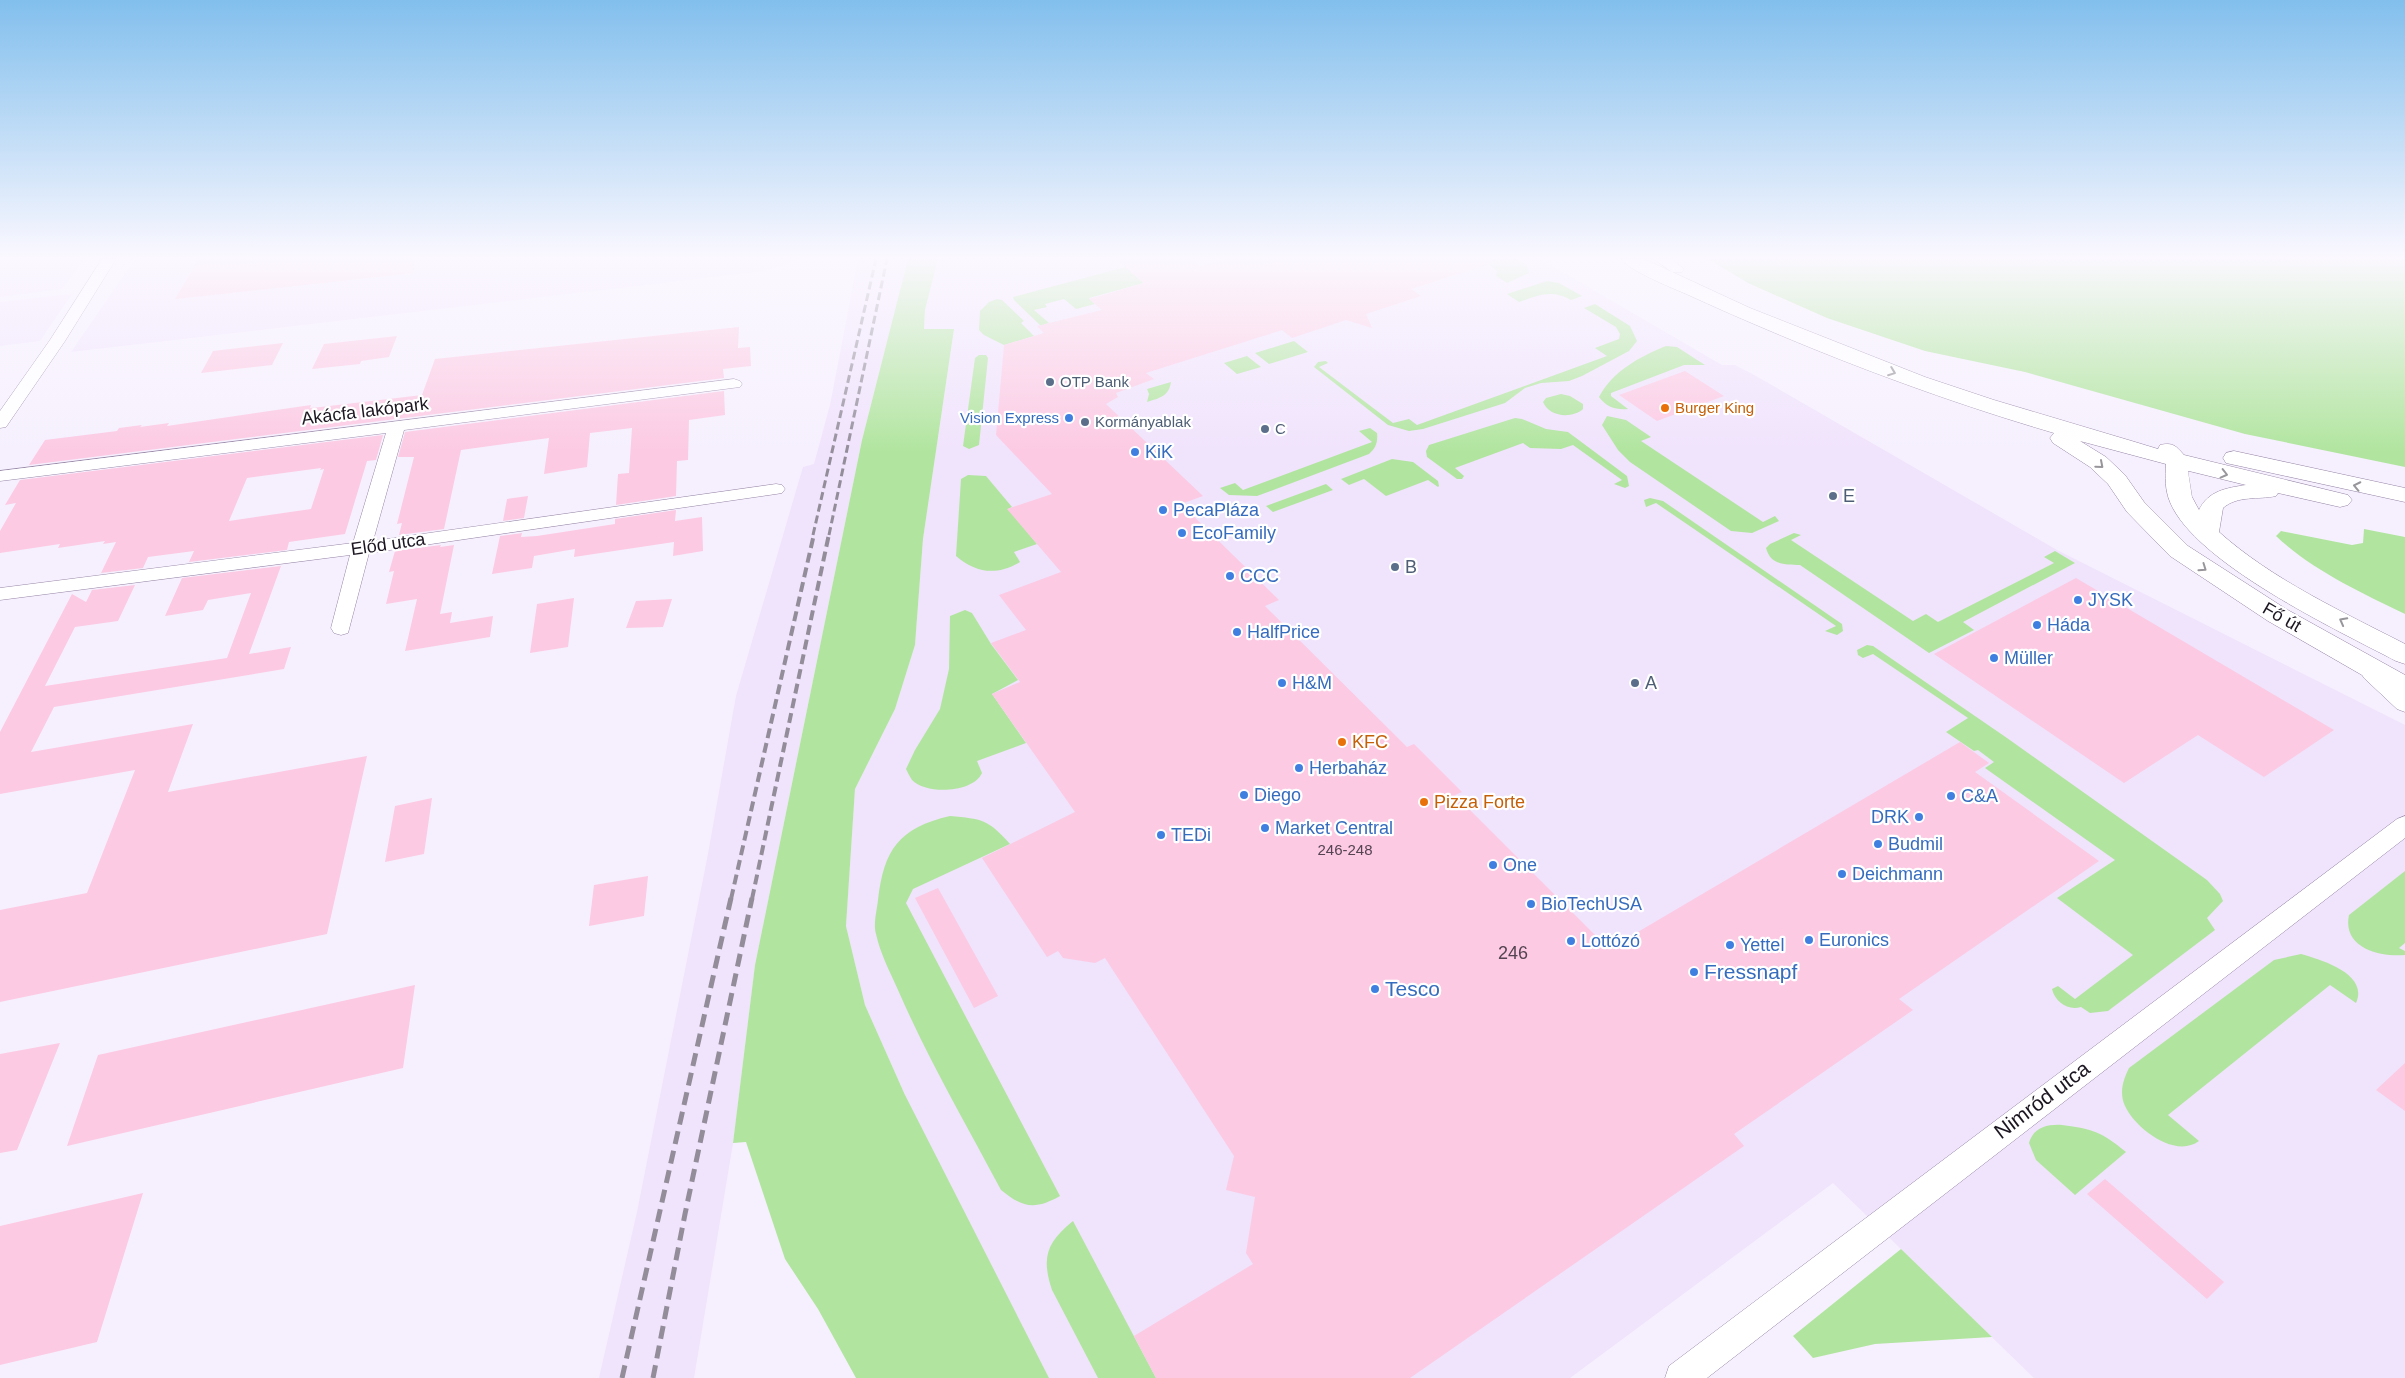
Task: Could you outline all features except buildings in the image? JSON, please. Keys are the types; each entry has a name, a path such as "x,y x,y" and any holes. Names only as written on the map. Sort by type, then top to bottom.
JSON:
{"main road":[{"path":"1769,323 1828,348 2012,414 2167,456 2340,500 2405,514"},
{"path":"1806,323 1842,339 1913,365 2112,426 2234,458 2405,495"},
{"name":"Fő út","path":"2012,414 2071,444 2098,462 2117,480 2135,507 2165,538 2179,551 2219,579 2277,615 2405,687"},
{"path":"2112,426 2147,439 2167,456 2176,476 2183,506 2207,534 2224,550 2252,569 2405,655"},
{"path":"2165,538 2136,478 2141,467 2167,456 2234,458"},
{"path":"2207,534 2208,516 2213,504 2226,496 2256,491 2287,492 2340,500"}],"street":[{"path":"0,422 69,323"},
{"name":"Akácfa lakópark","path":"0,476 396,428 734,384"},
{"path":"341,628 361,548 396,428"},
{"name":"Előd utca","path":"0,594 361,548 776,489"},
{"path":"2354,658 2405,704"},
{"name":"Nimród utca","path":"1681,1378 2405,825"}],"shaded area":[{"path":"0,323 52,323 40,341 0,346"},
{"path":"91,323 317,323 71,352"},
{"path":"846,323 892,323 862,440 755,965 733,1143 694,1378 599,1378 637,1212 708,854 736,696 803,467 814,464 830,405"},
{"path":"924,323 1650,323 1722,365 1735,365 1756,376 2057,550 2405,725 2405,1378 2034,1378 1833,1183 1570,1378 918,1378 905,1095 865,1005 846,926 855,789 895,709 915,645 923,539 954,330 924,330"}],"green space":[{"path":"892,323 924,323 924,329 954,329 923,539 915,645 895,709 855,789 846,926 865,1005 905,1095 1049,1378 856,1378 818,1309 785,1259 746,1142 733,1143 755,965 862,440"},
{"path":"979,323 1021,323 1034,336 1004,345 984,335 979,330"},
{"path":"1610,323 1626,323 1630,326 1637,341 1629,351 1582,376 1569,381 1541,383 1525,388 1505,403 1423,429 1409,431 1388,425 1314,367 1318,362 1326,361 1328,363 1319,367 1393,423 1409,419 1417,425 1607,356 1595,348 1619,339 1620,334 1616,327"},
{"path":"1843,323 2405,323 2405,467 2245,434 2025,372 1925,351"},
{"path":"1294,341 1308,352 1269,364 1255,353"},
{"path":"1666,346 1677,347 1705,365 1684,365 1611,393 1611,396 1628,409 1612,407 1599,397 1619,372 1646,355"},
{"path":"979,355 986,355 988,358 979,445 969,449 963,446 975,358"},
{"path":"1247,356 1261,367 1237,374 1224,363"},
{"path":"1171,382 1166,393 1160,398 1147,402 1149,394 1147,389"},
{"path":"1561,394 1570,396 1583,404 1583,409 1567,415 1550,411 1543,402 1546,398"},
{"path":"1607,416 1626,420 1651,437 1641,441 1763,522 1775,516 1779,521 1752,533 1731,531 1630,462 1618,450 1602,425"},
{"path":"1515,418 1546,429 1568,432 1627,476 1629,486 1625,488 1614,484 1622,480 1573,445 1561,449 1530,448 1523,443 1455,468 1464,476 1462,479 1457,479 1427,457 1426,451 1429,445"},
{"path":"1370,428 1377,433 1377,439 1375,447 1369,454 1257,496 1229,495 1220,488 1235,483 1243,490 1372,442 1359,431"},
{"path":"1392,459 1413,462 1438,481 1439,486 1428,480 1386,496 1364,479 1349,485 1341,479"},
{"path":"968,475 986,476 1012,507 1008,509 1037,544 1014,552 1020,562 1003,569 986,571 971,566 956,556 961,479"},
{"path":"1326,484 1333,490 1273,512 1266,506"},
{"path":"1650,498 1663,501 1842,624 1843,631 1837,635 1825,631 1836,626 1656,503 1646,507 1644,500"},
{"path":"2364,529 2405,537 2405,614 2354,589 2321,570 2276,536 2281,531 2352,545 2363,543"},
{"path":"1794,533 1801,535 1791,540 1913,621 1926,614 1938,622 2054,563 2044,557 2055,551 2075,563 1963,622 1974,630 1929,653 1800,565 1779,563 1771,558 1766,548 1770,544"},
{"path":"965,610 972,613 991,644 1018,680 992,694 1026,743 977,761 982,773 977,780 969,785 949,790 938,790 919,785 912,780 906,769 915,750 940,709 949,669 950,616"},
{"path":"1867,645 1873,646 2007,738 2207,880 2220,894 2223,901 2207,918 2215,930 2108,1011 2090,1013 2081,1007 2071,1008 2059,1001 2052,989 2058,986 2075,999 2133,955 2057,898 2115,860 1985,768 1994,762 1978,750 1974,751 1946,732 1968,718 1873,654 1863,658 1858,655 1857,650"},
{"path":"950,816 970,818 984,822 996,830 1010,844 913,889 906,903 1060,1196 1043,1204 1023,1204 1001,1190 922,1041 880,948 875,930 881,882 890,854 897,843 906,834 918,827"},
{"path":"2405,871 2405,943 2399,948 2405,951 2405,955 2385,954 2365,948 2357,943 2351,935 2348,926 2349,915"},
{"path":"2301,954 2331,964 2350,976 2356,984 2358,993 2356,1003 2330,985 2168,1115 2199,1141 2189,1146 2168,1144 2146,1131 2137,1123 2125,1106 2122,1096 2129,1068 2274,960"},
{"path":"2051,1125 2082,1128 2097,1133 2126,1152 2075,1195 2036,1160 2029,1143 2037,1130"},
{"path":"1073,1221 1156,1378 1098,1378 1052,1290 1047,1268 1047,1259 1052,1243"},
{"path":"1901,1249 1992,1337 1875,1344 1813,1358 1793,1336"}],"railway":[{"path":"813,535 861,323"},
{"path":"829,535 873,323"},
{"path":"731,899 814,534"},
{"path":"752,899 829,534"},
{"path":"622,1378 731,898"},
{"path":"653,1378 685,1214 752,898"}],"place":[{"name":"OTP Bank","path":"1050,382"},
{"name":"Burger King","path":"1665,408"},
{"name":"Vision Express","path":"1069,418"},
{"name":"Kormányablak","path":"1085,422"},
{"name":"C","path":"1265,429"},
{"name":"KiK","path":"1135,452"},
{"name":"E","path":"1833,496"},
{"name":"PecaPláza","path":"1163,510"},
{"name":"EcoFamily","path":"1182,533"},
{"name":"B","path":"1395,567"},
{"name":"CCC","path":"1230,576"},
{"name":"JYSK","path":"2078,600"},
{"name":"Háda","path":"2037,625"},
{"name":"HalfPrice","path":"1237,632"},
{"name":"Müller","path":"1994,658"},
{"name":"H&M","path":"1282,683"},
{"name":"A","path":"1635,683"},
{"name":"KFC","path":"1342,742"},
{"name":"Herbaház","path":"1299,768"},
{"name":"Diego","path":"1244,795"},
{"name":"C&A","path":"1951,796"},
{"name":"Pizza Forte","path":"1424,802"},
{"name":"DRK","path":"1919,817"},
{"name":"Market Central","path":"1265,828"},
{"name":"TEDi","path":"1161,835"},
{"name":"Budmil","path":"1878,844"},
{"name":"One","path":"1493,865"},
{"name":"Deichmann","path":"1842,874"},
{"name":"BioTechUSA","path":"1531,904"},
{"name":"Euronics","path":"1809,940"},
{"name":"Lottózó","path":"1571,941"},
{"name":"Yettel","path":"1730,945"},
{"name":"Fressnapf","path":"1694,972"},
{"name":"Tesco","path":"1375,989"}]}
